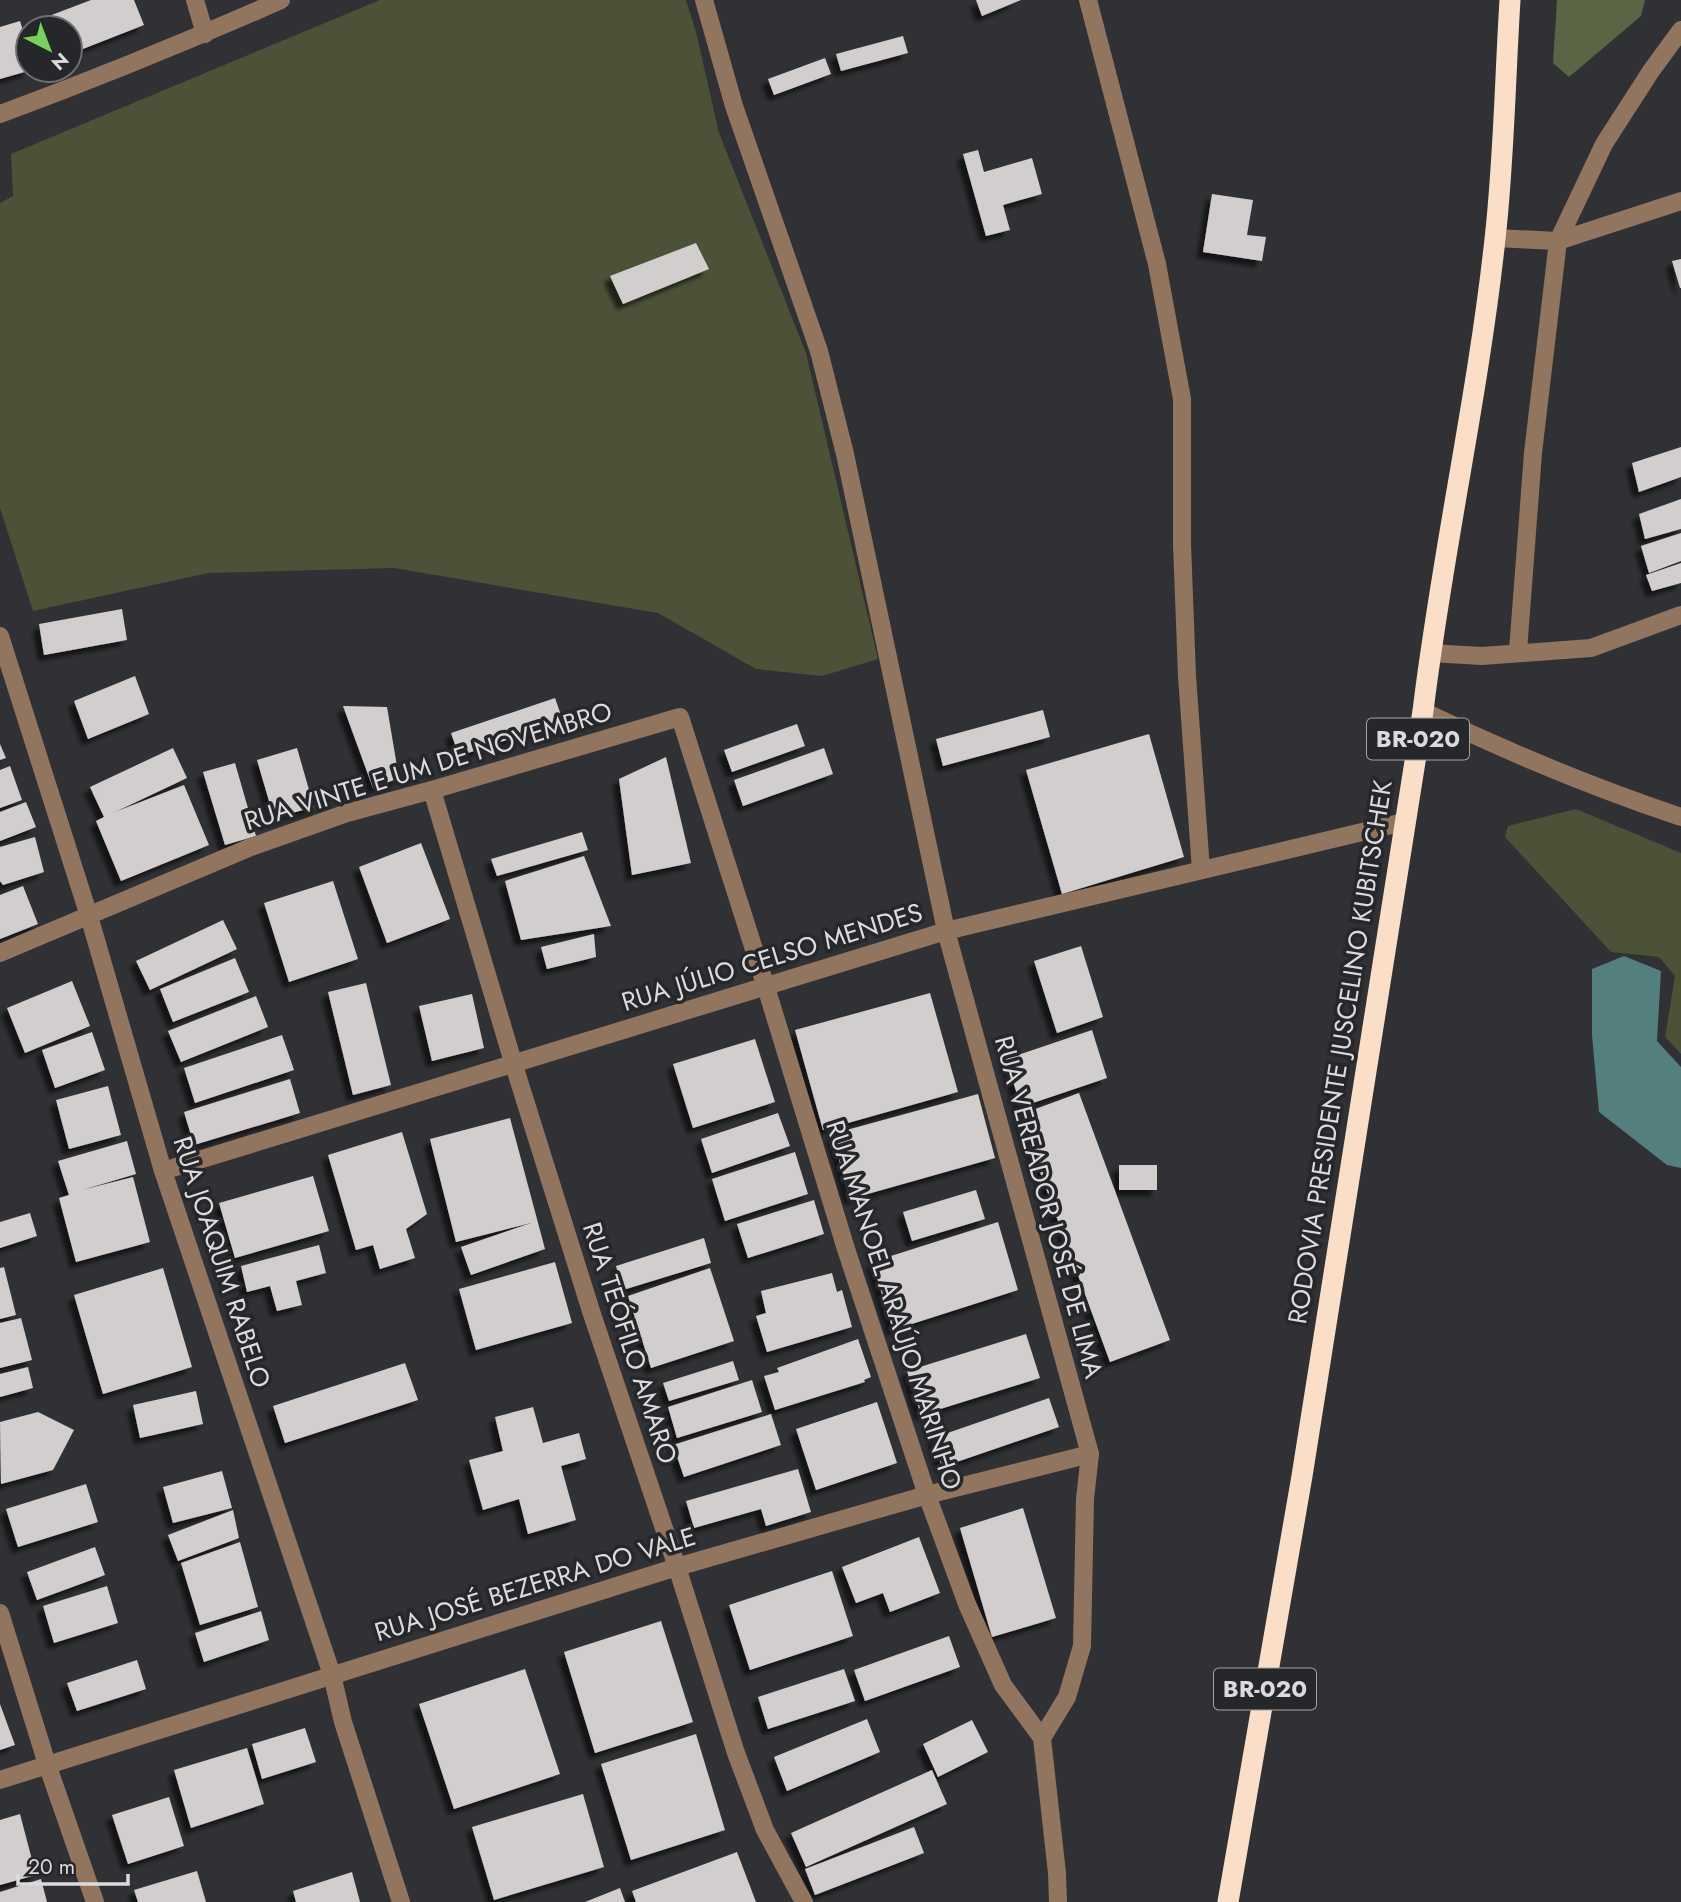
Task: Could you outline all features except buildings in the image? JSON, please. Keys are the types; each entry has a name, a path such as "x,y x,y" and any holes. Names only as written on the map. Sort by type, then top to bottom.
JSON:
{"highway":[{"name":"RODOVIA PRESIDENTE JUSCELINO KUBITSCHEK","path":"1228,1902 1302,1476 1430,653 1470,416 1495,238 1510,0"}],"street":[{"path":"195,0 205,33"},
{"path":"0,114 69,89 281,0"},
{"name":"RUA VEREADOR JOSÉ DE LIMA","path":"704,0 734,106 820,351 845,454 946,931 1090,1454 1085,1499 1082,1646 1067,1697 1042,1738"},
{"path":"1088,0 1157,264 1182,399 1186,677 1201,870"},
{"path":"1518,651 1533,453 1558,241 1604,144 1681,30"},
{"path":"1495,238 1558,241 1681,201"},
{"path":"1430,653 1482,656 1518,651 1591,648 1681,615"},
{"name":"RUA JOAQUIM RABELO","path":"0,636 89,916 163,1171 332,1675 343,1722 401,1902"},
{"path":"1423,711 1507,751 1605,791 1681,817"},
{"name":"RUA VINTE E UM DE NOVEMBRO","path":"0,953 251,846 346,813 680,717"},
{"name":"RUA MANOEL ARAÚJO MARINHO","path":"680,717 846,1249 927,1495 967,1604 1003,1685 1042,1738"},
{"name":"RUA TEÓFILO AMARO","path":"432,790 591,1311 736,1753 760,1817 804,1902"},
{"name":"RUA JÚLIO CELSO MENDES","path":"163,1171 946,931 1404,822"},
{"name":"RUA JOSÉ BEZERRA DO VALE","path":"0,1780 677,1567 927,1495 1090,1454"},
{"path":"0,1613 47,1764 95,1902"},
{"path":"1042,1738 1058,1902"}],"green space":[{"path":"380,0 686,0 719,133 806,353 878,659 822,676 756,669 658,613 394,568 208,573 33,611 0,508 0,203 13,196 11,154"},
{"path":"1557,0 1645,0 1641,16 1569,77 1553,63"},
{"path":"1576,809 1681,853 1681,1054 1665,1037 1675,976 1659,957 1611,952 1505,837 1508,826"}],"water":[{"path":"1624,956 1661,971 1657,1041 1681,1067 1681,1168 1667,1165 1599,1112 1592,1035 1592,969"}]}
